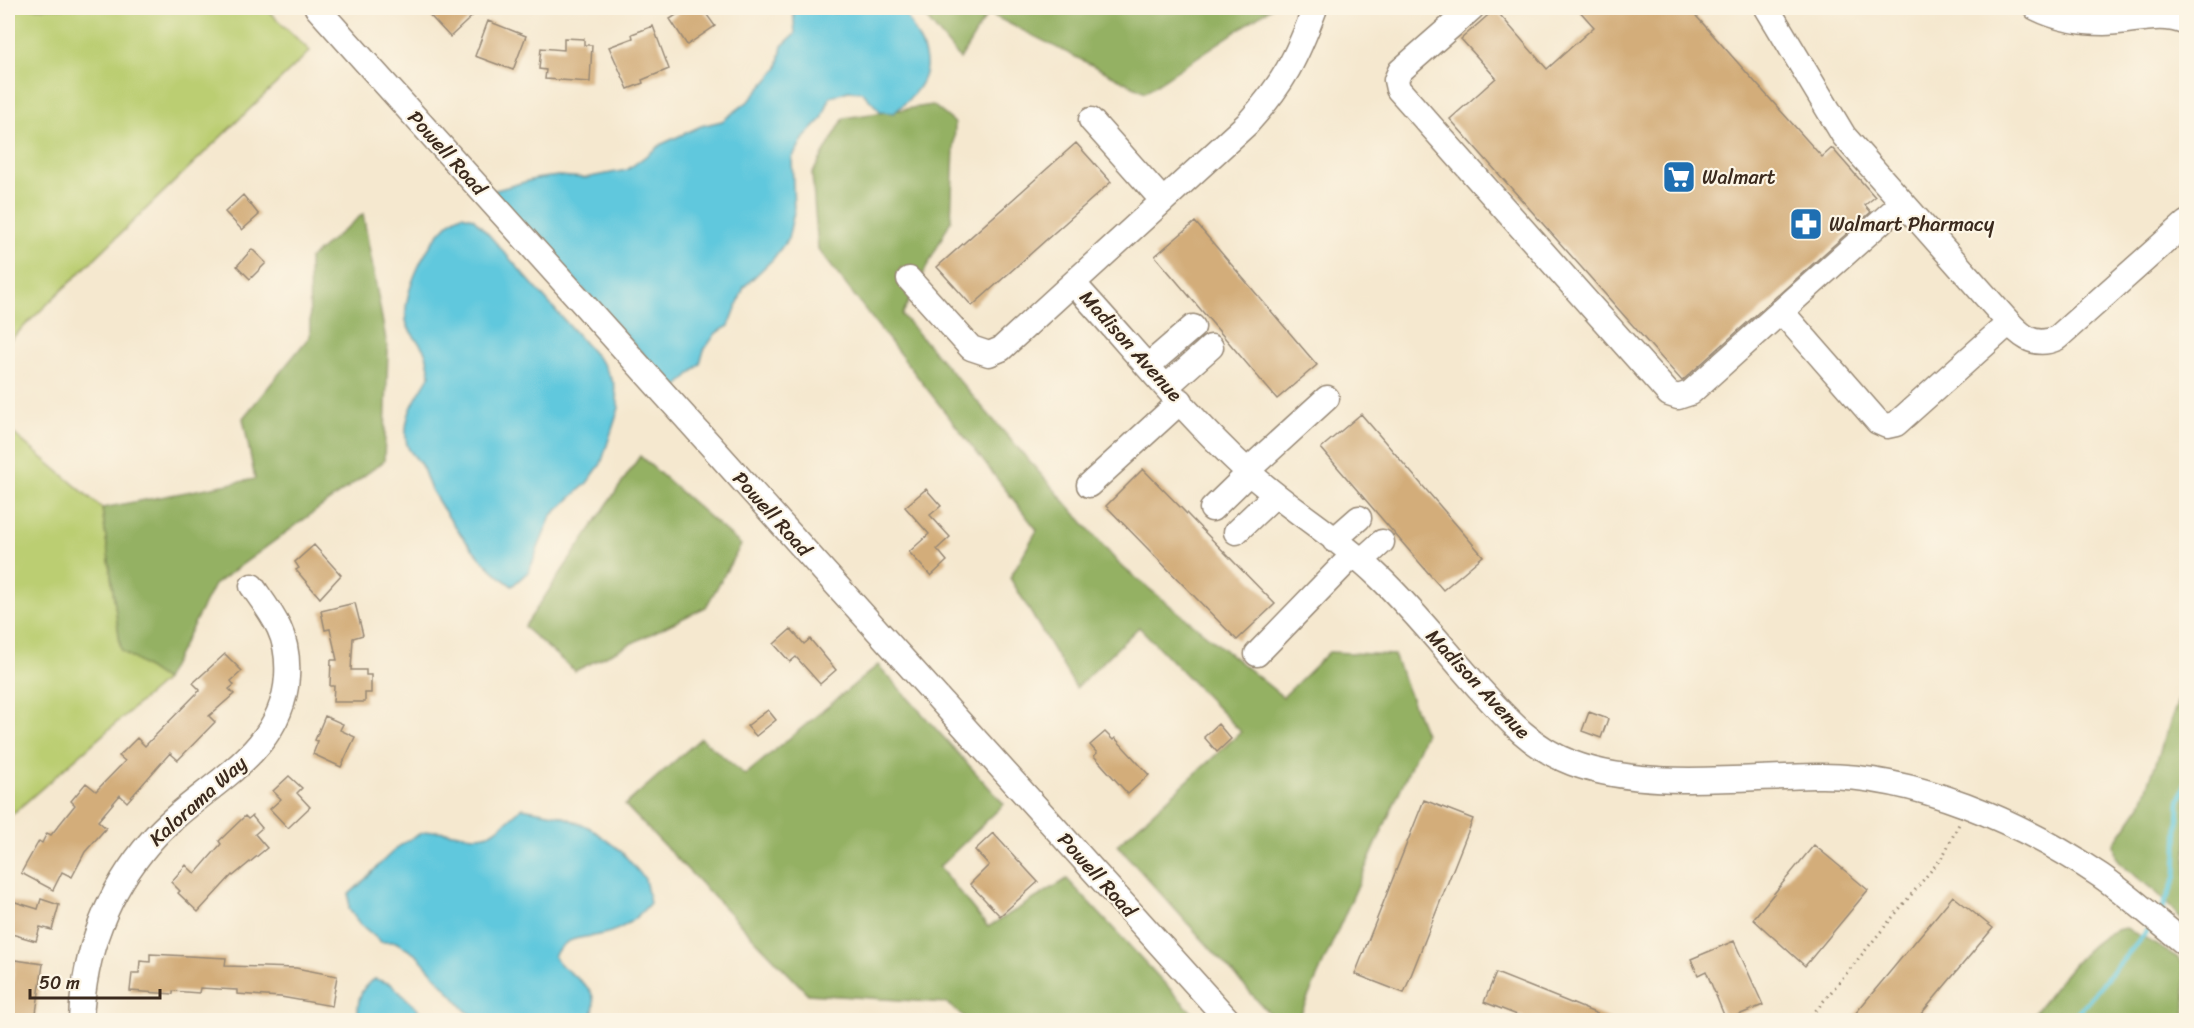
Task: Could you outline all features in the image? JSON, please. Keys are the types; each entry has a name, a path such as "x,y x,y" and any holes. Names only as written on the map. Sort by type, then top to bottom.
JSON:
{"street":[{"name":"Powell Road","path":"317,8 1228,1020"},
{"name":"Madison Avenue","path":"909,279 971,348 989,354 1001,349 1247,124 1276,92 1299,52 1315,8"},
{"path":"1472,8 1400,71 1396,80 1398,89 1665,391 1678,397 1690,393 1902,203"},
{"path":"1767,8 1836,125 2009,323 2028,340 2044,343 2057,338 2187,223"},
{"path":"2036,8 2081,21 2104,23 2170,18 2187,23"},
{"path":"1091,120 1163,201"},
{"name":"Madison Avenue","path":"1074,284 1248,472 1357,558 1401,600 1513,726 1539,746 1568,762 1618,774 1705,780 1819,775 1858,778 1939,797 2007,822 2071,857 2180,939"},
{"path":"1781,311 1878,422 1887,426 1896,424 2009,323"},
{"path":"1149,365 1193,327"},
{"path":"1089,484 1174,393 1211,347"},
{"path":"1212,509 1327,398"},
{"path":"1236,532 1275,495"},
{"path":"1334,540 1359,518"},
{"path":"1257,654 1357,558 1382,542"},
{"name":"Kalorama Way","path":"81,1020 92,946 104,914 129,870 167,824 260,745 278,715 286,684 283,642 279,628 252,586"}],"path":[{"path":"1808,1020 1943,856 1959,822"}],"green space":[{"path":"10,8 265,8 310,51 8,342 8,14"},
{"path":"918,8 1271,8 1145,92 988,13 960,59"},
{"path":"933,105 955,123 951,220 902,315 1120,565 1283,697 1329,652 1394,655 1425,734 1298,1020 1275,1020 1117,845 1241,732 1139,627 1076,688 1010,578 1037,530 818,249 812,174 844,118"},
{"path":"363,214 388,351 384,461 214,585 165,680 121,650 102,508 255,479 243,418 310,336 309,259"},
{"path":"8,429 102,508 121,650 165,680 8,818"},
{"path":"640,456 741,545 706,607 575,671 524,627"},
{"path":"878,665 1004,804 939,867 988,927 1067,879 1199,1020 968,1020 946,1003 808,994 625,805 701,738 745,775"},
{"path":"2186,678 2186,924 2158,894 2122,865 2116,856 2114,844 2141,805"},
{"path":"2126,928 2177,957 2184,965 2186,1020 2029,1020 2060,980 2086,952 2099,940"}],"water":[{"path":"793,8 829,8 834,13 846,8 902,8 924,52 925,75 909,99 894,113 881,112 862,92 848,91 830,97 822,119 804,138 792,158 794,212 788,239 773,259 744,287 729,326 716,333 704,350 700,364 675,389 493,191 535,179 558,176 585,178 627,170 662,144 701,126 722,121 750,100 778,68 782,46 795,34"},
{"path":"462,215 473,218 603,364 614,384 619,408 601,464 587,483 551,516 529,571 512,586 478,555 448,517 432,491 423,468 409,450 406,442 407,420 430,375 425,352 407,324 406,307 409,292 414,276 430,245 451,221"},
{"path":"522,808 559,815 590,828 621,851 645,879 650,903 635,918 610,932 569,941 554,956 583,983 593,997 594,1007 590,1020 480,1020 466,1011 418,956 396,942 381,942 359,923 349,909 349,894 391,853 410,839 420,834 438,831 485,835 497,830"},
{"path":"375,979 391,984 429,1020 366,1020 358,1013 360,997 366,985"}],"building":[{"path":"423,8 481,8 450,37"},
{"path":"687,8 702,8 715,26 687,45 670,19"},
{"name":"Walmart","path":"1577,8 1689,8 1822,157 1832,148 1875,197 1865,205 1871,212 1682,381 1450,119 1496,78 1461,39 1495,9 1547,69 1594,27"},
{"path":"488,21 526,36 513,70 475,56"},
{"path":"653,26 669,69 642,80 643,83 628,89 609,47 633,38 632,34"},
{"path":"564,38 584,39 584,45 592,45 590,82 545,79 546,70 539,69 541,48 564,50"},
{"path":"1076,143 1111,182 972,306 937,267"},
{"path":"243,195 259,215 242,230 225,212"},
{"path":"1195,222 1317,365 1277,399 1155,256"},
{"path":"252,249 266,263 250,279 237,266"},
{"path":"1361,414 1483,556 1443,590 1321,448"},
{"path":"1143,469 1275,604 1237,640 1106,506"},
{"path":"926,489 941,506 930,515 950,537 937,549 947,561 931,576 909,552 929,534 905,507"},
{"path":"314,545 341,575 320,598 296,570 299,568 295,562"},
{"path":"355,603 363,635 353,638 351,670 366,670 366,675 371,675 371,693 365,693 365,702 333,702 334,686 330,686 331,660 337,660 330,629 325,630 321,611"},
{"path":"791,629 804,644 810,639 836,670 820,684 796,657 790,662 774,644"},
{"path":"225,654 242,671 231,681 234,685 229,689 234,694 209,716 215,722 178,760 170,753 127,802 120,795 98,821 106,828 85,852 72,877 62,872 53,890 21,873 39,841 42,843 47,833 51,835 75,805 71,801 86,783 96,791 125,761 119,756 137,738 145,746 200,690 193,683"},
{"path":"768,710 776,720 756,736 747,726"},
{"path":"1589,712 1608,719 1601,738 1582,731"},
{"path":"325,716 343,724 340,730 355,737 341,767 313,754 318,741 315,740"},
{"path":"1218,724 1231,739 1217,752 1204,737"},
{"path":"1105,732 1113,740 1115,738 1149,775 1128,794 1094,756 1097,753 1090,745"},
{"path":"289,776 302,788 297,793 310,807 288,828 270,809 281,799 273,791"},
{"path":"1424,800 1473,819 1404,993 1355,974"},
{"path":"245,816 248,819 252,816 262,828 255,834 267,848 232,875 198,912 178,893 180,891 171,882 186,865 195,874 221,844 219,841"},
{"path":"993,833 1038,882 1000,916 970,884 989,865 975,850"},
{"path":"1814,845 1868,890 1805,966 1753,919"},
{"path":"1953,896 1993,928 1916,1020 1850,1020"},
{"path":"41,899 59,905 52,930 40,927 36,941 8,933 8,916 12,901 38,909"},
{"path":"1734,941 1763,1005 1726,1020 1706,971 1698,975 1691,959"},
{"path":"150,954 226,958 225,966 296,968 337,976 332,1006 281,997 237,994 237,990 200,988 199,993 173,991 173,994 130,991 132,973 139,973 140,961 150,962"},
{"path":"15,960 43,964 35,1020 8,1020"},
{"path":"1496,973 1612,1020 1530,1020 1484,1002"}],"waterway":[{"path":"2160,915 2176,876 2179,802 2186,783"},
{"path":"2072,1020 2152,925"}],"place":[{"name":"Walmart","path":"1679,177"},
{"name":"Walmart Pharmacy","path":"1806,224"}]}
